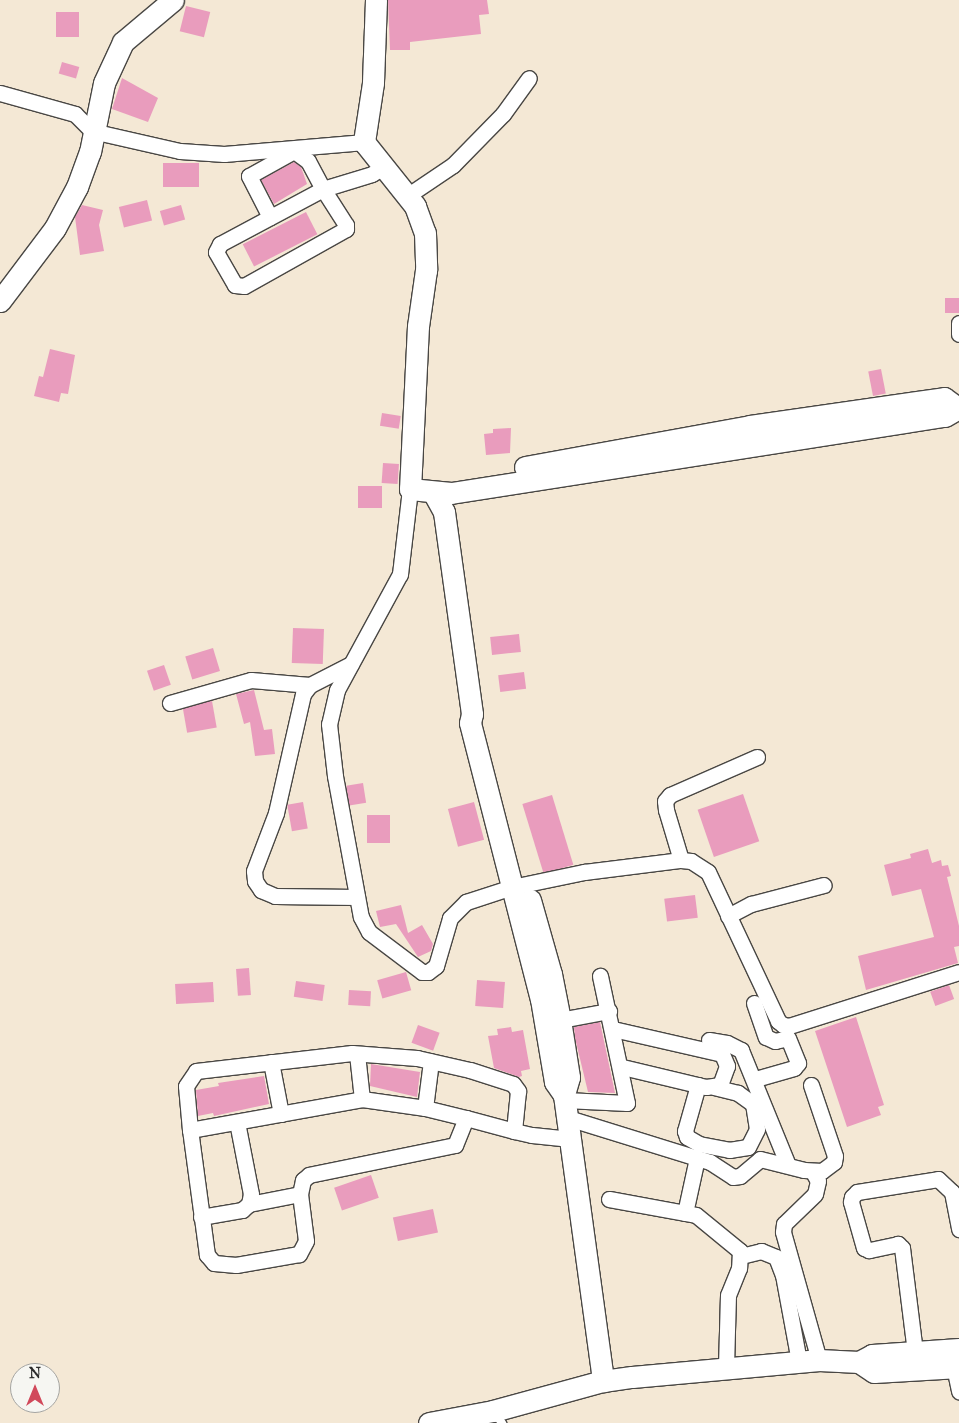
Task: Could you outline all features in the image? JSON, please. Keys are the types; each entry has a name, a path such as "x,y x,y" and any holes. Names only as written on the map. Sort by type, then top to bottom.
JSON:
{"street":[{"path":"376,0 373,83 364,142 415,206 425,233 426,270 418,326 410,489 400,574 337,690 329,724 335,776 363,924 370,932 422,972 428,972 436,966 450,918 466,902 519,886 584,872 681,860 691,861 708,872 778,1021 783,1025 789,1026 959,972"},
{"path":"0,301 55,228 77,187 90,152 92,131 104,83 122,42 169,1"},
{"path":"407,196 453,165 503,114 528,78"},
{"path":"0,93 75,114 92,131 203,154 364,142"},
{"path":"270,217 249,180 252,172 294,151 308,161 323,189 346,225 344,232 244,286 235,285 216,252 220,244 323,189 372,174 384,166"},
{"path":"959,323 959,334"},
{"path":"410,489 451,494 678,456 760,446 945,416 959,408"},
{"path":"433,492 444,512 472,714 470,724 491,788 544,975 560,1020 569,1078 566,1104 603,1381"},
{"path":"170,703 251,680 310,685 351,664"},
{"path":"310,685 298,706 276,813 254,871 255,882 260,890 275,896 357,897"},
{"path":"681,860 666,810 670,795 757,757"},
{"path":"728,916 751,904 824,885"},
{"path":"544,975 555,1082 566,1104 697,1158 733,1177 740,1176 760,1159 813,1172 829,1168 835,1156 811,1085"},
{"path":"566,1104 627,1103 622,1067 600,976"},
{"path":"754,1003 766,1037 775,1041 788,1038 798,1063 794,1068 755,1078"},
{"path":"560,1020 608,1011"},
{"path":"613,1029 722,1054 726,1060 726,1074 720,1085 714,1087"},
{"path":"709,1040 727,1043 741,1050 755,1078 788,1165"},
{"path":"357,1054 362,1099"},
{"path":"466,1118 455,1145 309,1176 303,1180 300,1194 306,1241 299,1254 236,1265 214,1263 207,1255 186,1086 190,1077 196,1071 357,1054 431,1061 470,1070 513,1084 518,1091 514,1131"},
{"path":"425,1108 431,1061"},
{"path":"270,1062 281,1114"},
{"path":"622,1067 738,1093 753,1104 757,1129 748,1147 729,1150 699,1144 687,1137 685,1131 698,1085"},
{"path":"190,1130 362,1099 425,1108 514,1131 571,1139"},
{"path":"236,1122 251,1194 249,1204"},
{"path":"685,1213 697,1158"},
{"path":"809,1360 783,1232 784,1224 815,1194 818,1181 813,1172"},
{"path":"915,1352 902,1248 898,1244 869,1250 864,1248 851,1202 852,1196 857,1192 938,1178 952,1192 959,1229"},
{"path":"201,1217 242,1210 249,1204 300,1194"},
{"path":"609,1199 696,1215 736,1247 741,1256 728,1295 726,1368"},
{"path":"741,1256 761,1251 776,1257 809,1360"},
{"path":"429,1423 498,1417 603,1381 809,1360 859,1362 872,1355 915,1352 957,1361"},
{"path":"859,1362 874,1372 957,1361"},
{"path":"957,1361 959,1392"}],"building":[{"path":"388,0 487,0 489,14 479,15 481,34 410,42 410,50 390,50"},
{"path":"186,6 210,12 204,37 180,31"},
{"path":"56,12 79,12 79,37 56,37"},
{"path":"62,62 79,67 76,78 59,74"},
{"path":"122,78 158,98 148,122 112,109"},
{"path":"294,162 301,167 307,184 274,204 261,180"},
{"path":"163,163 199,163 199,187 163,187"},
{"path":"147,200 152,220 124,227 119,207"},
{"path":"82,205 103,210 99,225 104,251 80,255 75,217"},
{"path":"181,205 185,219 164,225 160,211"},
{"path":"306,212 317,234 254,267 243,244"},
{"path":"945,298 959,298 959,313 945,313"},
{"path":"50,349 75,355 68,394 61,393 59,402 34,396 39,376 43,377"},
{"path":"881,369 886,394 873,396 868,371"},
{"path":"382,413 401,416 399,429 380,426"},
{"path":"511,428 510,453 486,455 484,434 493,433 493,429"},
{"path":"383,463 399,464 398,484 382,483"},
{"path":"358,486 382,486 382,508 358,508"},
{"path":"293,628 324,629 323,664 292,663"},
{"path":"519,634 521,652 492,655 490,637"},
{"path":"213,648 220,671 192,679 185,656"},
{"path":"164,665 171,685 154,691 147,671"},
{"path":"524,672 526,689 500,692 498,675"},
{"path":"254,690 264,730 272,729 275,754 255,756 250,722 244,724 236,694"},
{"path":"212,701 217,728 187,733 182,706"},
{"path":"363,783 366,803 349,805 346,786"},
{"path":"743,794 759,841 714,857 698,810"},
{"path":"552,795 573,865 544,874 522,804"},
{"path":"303,802 308,829 292,831 287,805"},
{"path":"474,802 484,840 458,847 448,809"},
{"path":"367,815 390,815 390,843 367,843"},
{"path":"928,849 932,863 941,860 942,866 948,865 951,876 947,877 959,926 959,946 954,947 958,963 866,990 858,956 934,937 921,889 892,896 884,865 911,858 910,854"},
{"path":"695,895 698,918 667,922 664,899"},
{"path":"401,905 408,933 422,925 433,944 431,951 418,957 396,924 380,927 376,911"},
{"path":"249,968 251,995 238,996 236,969"},
{"path":"406,972 411,990 382,999 377,980"},
{"path":"477,980 505,982 503,1008 475,1006"},
{"path":"296,981 325,985 322,1001 294,997"},
{"path":"213,982 214,1002 176,1004 175,984"},
{"path":"949,985 954,999 935,1006 930,992"},
{"path":"349,990 371,991 370,1006 348,1005"},
{"path":"856,1017 884,1105 878,1107 881,1115 847,1127 815,1031"},
{"path":"600,1022 615,1093 588,1092 575,1038 574,1027"},
{"path":"418,1025 440,1033 433,1051 412,1043"},
{"path":"511,1027 512,1032 523,1030 530,1069 521,1071 522,1076 519,1077 494,1068 488,1036 498,1035 497,1029"},
{"path":"371,1064 420,1072 417,1097 370,1086"},
{"path":"264,1076 269,1104 214,1116 213,1113 198,1116 196,1090 219,1086 218,1083"},
{"path":"371,1175 379,1198 342,1210 334,1188"},
{"path":"433,1209 438,1232 398,1241 393,1218"}]}
